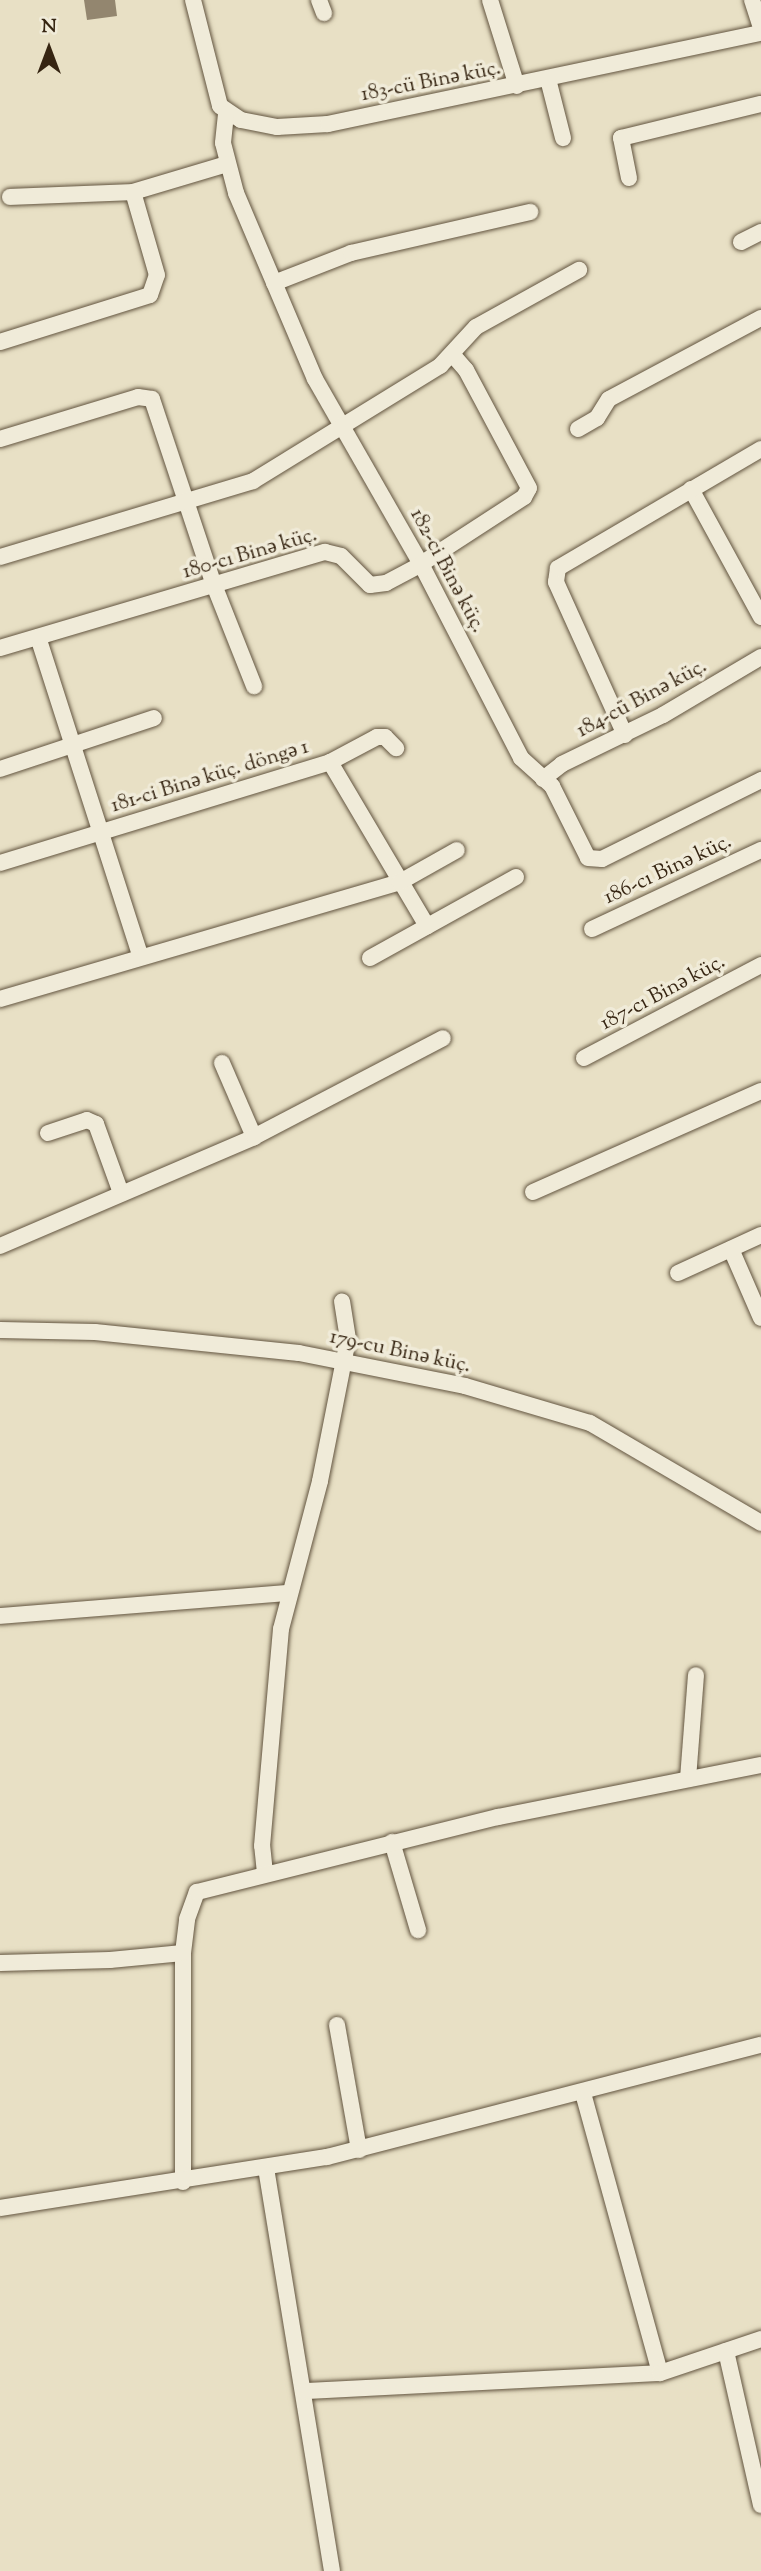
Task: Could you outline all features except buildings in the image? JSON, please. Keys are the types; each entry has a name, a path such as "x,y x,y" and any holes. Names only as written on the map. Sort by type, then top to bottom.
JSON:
{"street":[{"path":"193,0 215,94 226,114"},
{"path":"490,0 517,86"},
{"path":"752,0 761,31"},
{"name":"183-cü Binə küç.","path":"226,114 255,124 297,127 517,86 761,31"},
{"path":"548,79 563,138"},
{"path":"629,178 621,138 761,104"},
{"name":"182-ci Binə küç.","path":"226,114 222,131 227,164 274,283 341,427 421,564 521,758 561,800 593,862 761,780"},
{"path":"10,197 133,192 227,164"},
{"path":"0,342 150,295 157,275 133,192"},
{"path":"274,283 351,253 530,212"},
{"path":"741,242 761,232"},
{"path":"0,557 253,481 452,354 476,327 579,270"},
{"path":"578,429 597,418 609,399 761,318"},
{"name":"180-cı Binə küç.","path":"0,648 325,552 341,556 370,585 386,583 421,564 524,497 529,488 466,370 452,354"},
{"path":"0,439 146,396 156,405 214,585 254,686"},
{"path":"625,735 556,574 563,562 761,449"},
{"path":"691,489 761,617"},
{"path":"38,637 140,955"},
{"name":"184-cü Binə küç.","path":"543,779 562,764 625,735 761,657"},
{"path":"0,769 154,718"},
{"path":"330,762 377,737 385,737 396,748"},
{"name":"181-ci Binə küç. döngə 1","path":"0,863 330,762 427,926"},
{"path":"0,999 140,955 400,882 457,850"},
{"name":"186-cı Binə küç.","path":"592,929 761,850"},
{"path":"370,958 516,877"},
{"name":"187-cı Binə küç.","path":"584,1058 761,965"},
{"path":"0,1246 254,1137 443,1038"},
{"path":"222,1063 254,1137"},
{"path":"533,1192 761,1091"},
{"path":"48,1133 87,1120 96,1124 121,1193"},
{"path":"678,1273 761,1235"},
{"path":"731,1249 761,1318"},
{"path":"265,1872 262,1846 276,1677 288,1593 320,1481 348,1339 342,1301"},
{"name":"179-cu Binə küç.","path":"0,1330 164,1338 343,1361 571,1415 761,1523"},
{"path":"0,1616 288,1593"},
{"path":"688,1779 696,1675"},
{"path":"183,2182 183,1953 187,1919 197,1892 265,1872 392,1842 761,1765"},
{"path":"392,1842 418,1930"},
{"path":"0,1963 110,1960 183,1953"},
{"path":"337,2025 359,2150"},
{"path":"0,2208 183,2182 359,2150 761,2045"},
{"path":"583,2093 660,2373"},
{"path":"266,2168 305,2391 332,2571"},
{"path":"305,2391 660,2373 761,2339"},
{"path":"726,2351 761,2505"}]}
